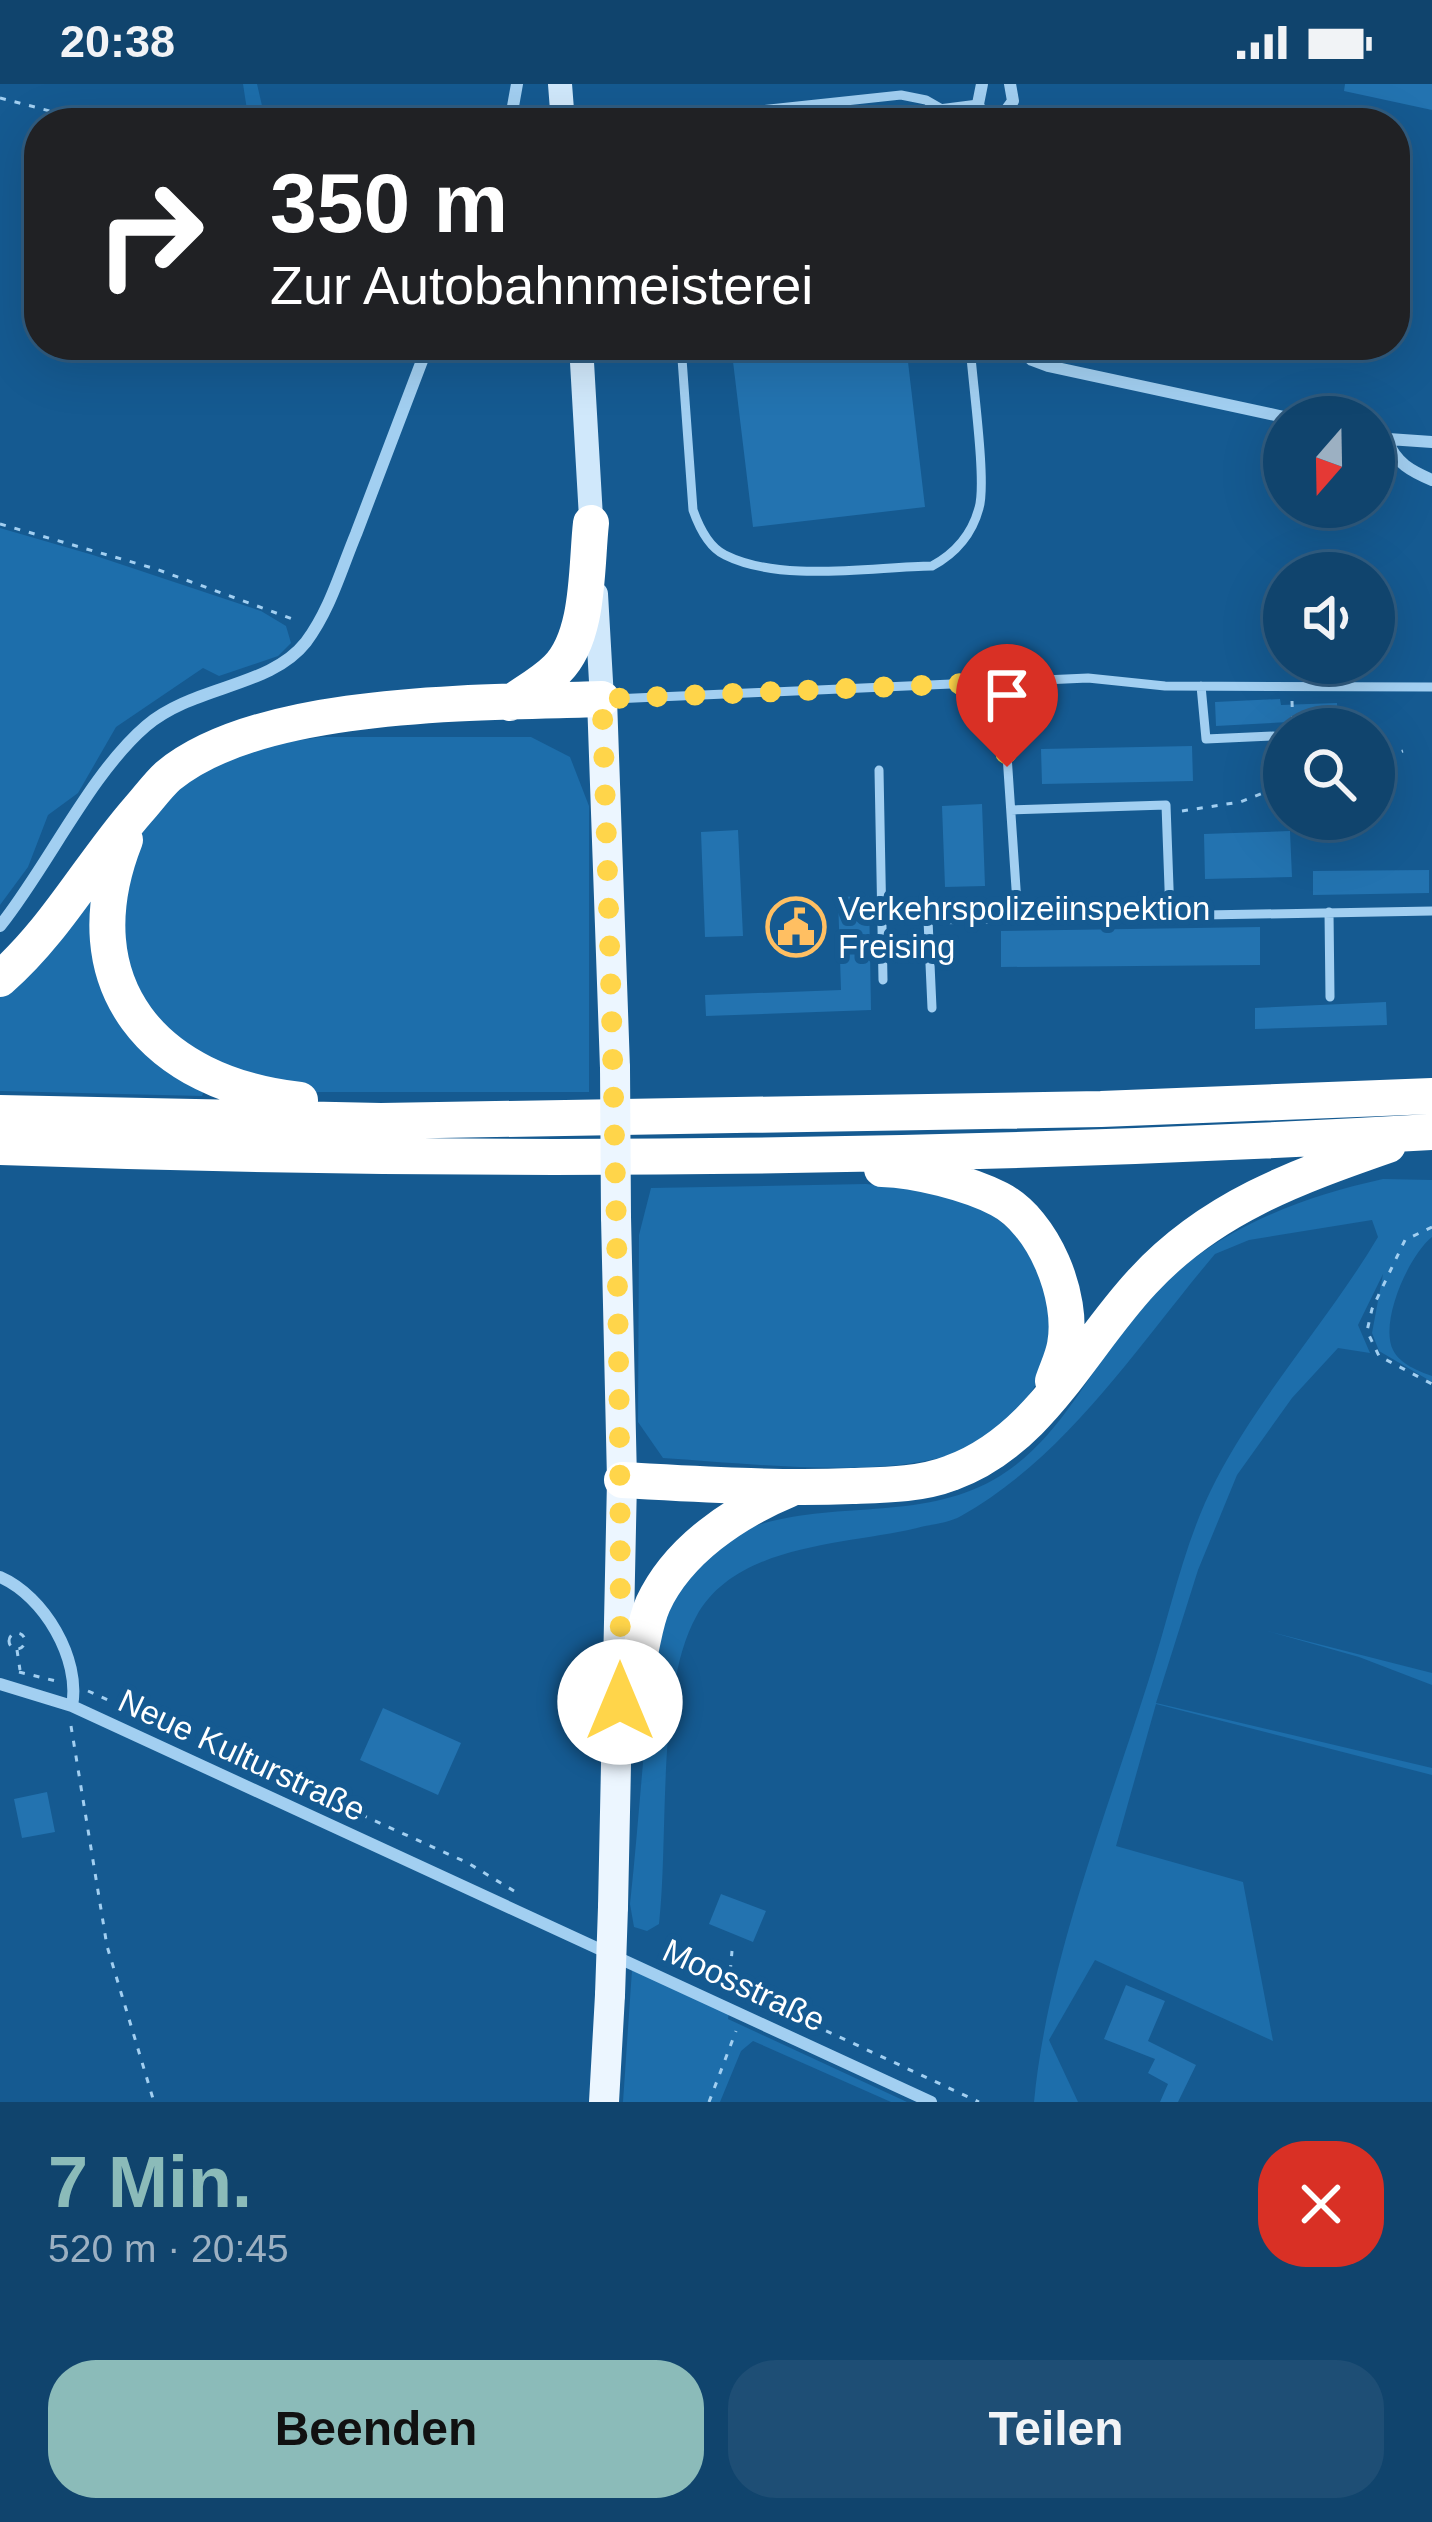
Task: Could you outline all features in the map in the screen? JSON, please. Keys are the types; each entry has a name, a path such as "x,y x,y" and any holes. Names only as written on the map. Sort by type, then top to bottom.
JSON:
{"highway":[{"path":"510,703 568,656 579,621 591,523"},
{"path":"0,979 56,921 115,833 166,778 202,752 275,726 352,713 602,699"},
{"path":"135,814 108,892 108,935 113,971 138,1019 171,1055 219,1082 279,1098 341,1104 382,1120"},
{"path":"0,1113 382,1120 1101,1109 1430,1120"},
{"path":"0,1148 190,1154 814,1156 1430,1120"},
{"path":"622,1480 791,1488 893,1485 950,1474 1004,1448 1143,1280 1216,1216 1430,1120"},
{"path":"814,1156 848,1168 910,1170 1002,1200 1041,1239 1064,1289 1066,1343 1047,1401"},
{"path":"620,1702 635,1670 653,1603 680,1564 750,1505 791,1488"}],"main road":[{"path":"582,360 602,699 622,1480 620,1702 604,2102"}],"street":[{"path":"979,108 982,84"},
{"path":"0,926 131,740 174,706 277,668 316,627 422,360"},
{"path":"1032,360 1263,412"},
{"path":"1395,441 1432,442"},
{"path":"1395,457 1432,480"},
{"name":"Neue Kulturstraße","path":"0,1577 32,1595 51,1618 76,1686 72,1706 535,1916"},
{"path":"0,1684 72,1706"},
{"name":"Moosstraße","path":"535,1916 931,2102"}],"lane":[{"path":"780,108 901,95 940,108 977,104"},
{"path":"682,360 693,510 699,530 721,554 766,571 932,566 951,556 970,532 981,503 971,360"},
{"path":"602,699 1088,678 1201,686 1432,687"},
{"path":"1001,682 1018,918"},
{"path":"1201,686 1207,739 1263,736"},
{"path":"879,770 883,980"},
{"path":"1011,811 1166,805 1170,916"},
{"path":"932,1008 928,920 1432,911"},
{"path":"1329,913 1330,997"}],"path":[{"path":"0,98 38,108"},
{"path":"0,524 156,569 316,627"},
{"path":"1292,687 1292,708"},
{"path":"1395,754 1403,751"},
{"path":"1166,812 1240,802 1263,793"},
{"path":"1432,1227 1406,1240 1372,1309 1367,1330 1379,1356 1432,1384"},
{"path":"17,1649 25,1643 23,1636 8,1636 17,1649 20,1672 76,1686 448,1853 527,1898"},
{"path":"72,1706 71,1732 107,1946 154,2102"},
{"path":"729,1987 732,1951"},
{"path":"690,1973 980,2102"},
{"path":"709,2102 743,2013"}],"shaded area":[{"path":"243,84 257,84 263,108 247,108"},
{"path":"0,528 261,611 286,626 291,643 278,656 219,676 203,668 116,727 78,793 48,815 28,867 0,905"},
{"path":"321,737 531,737 570,757 589,806 589,1092 290,1092 196,1064 123,972 119,885 136,838 159,804 200,769 269,745"},
{"path":"104,862 91,916 204,1091 202,1096 0,1091 0,995"},
{"path":"1383,1179 1432,1180 1432,1237 1414,1258 1399,1290 1390,1338 1400,1359 1432,1376 1432,1382 1379,1351 1372,1333 1383,1274 1358,1325 1370,1353 1338,1348 1292,1398 1237,1475 1198,1570 1156,1703 1432,1768 1432,1775 1156,1704 1116,1846 1243,1882 1273,2041 1095,1960 1049,2040 1078,2102 1034,2102 1065,1942 1195,1528 1216,1480 1253,1417 1378,1237 1372,1220 1249,1240 1215,1254 1068,1431 1035,1463 961,1516 795,1551 737,1574 714,1593 696,1617 683,1647 675,1683 659,1924 647,1931 634,1927 630,1904 655,1645 678,1592 711,1554 752,1527 814,1514 941,1500 1000,1476 1053,1428 1122,1331 1175,1273 1205,1250 1272,1214"},
{"path":"866,1184 954,1197 982,1209 1015,1234 1037,1265 1048,1299 1050,1334 1042,1369 1025,1402 999,1429 964,1450 897,1465 816,1468 663,1458 638,1422 639,1235 651,1188"},
{"path":"1267,1631 1432,1673 1432,1685 1359,1657"},
{"path":"632,1970 907,2102 891,2102 753,2041 741,2051 720,2102 623,2102"}],"building":[{"path":"1345,84 1432,84 1432,110 1344,91"},
{"path":"733,360 908,360 925,507 753,527"},
{"path":"1280,699 1281,705 1337,703 1337,708 1263,708 1263,723 1216,726 1215,702"},
{"path":"1192,746 1193,781 1042,784 1041,749"},
{"path":"982,804 985,886 945,887 942,806"},
{"path":"738,830 743,936 705,937 701,832"},
{"path":"1263,832 1263,840 1290,840 1292,877 1205,879 1204,834"},
{"path":"1429,870 1429,893 1313,895 1313,871"},
{"path":"869,896 871,1010 706,1016 705,995 841,990 838,897"},
{"path":"1260,927 1260,965 1001,967 1001,931"},
{"path":"1386,1002 1387,1025 1255,1029 1255,1008"},
{"path":"383,1708 461,1743 438,1795 360,1760"},
{"path":"47,1792 55,1832 22,1838 14,1799"},
{"path":"721,1894 766,1911 753,1942 709,1924"},
{"path":"1126,1985 1165,2001 1148,2041 1196,2065 1178,2102 1160,2102 1168,2084 1148,2073 1155,2059 1104,2039"}],"place":[{"name":"Verkehrspolizeiinspektion Freising","path":"796,927"}],"route":[{"path":"620,1702 622,1480 615,1069 602,699 1001,682 1007,767"}]}
